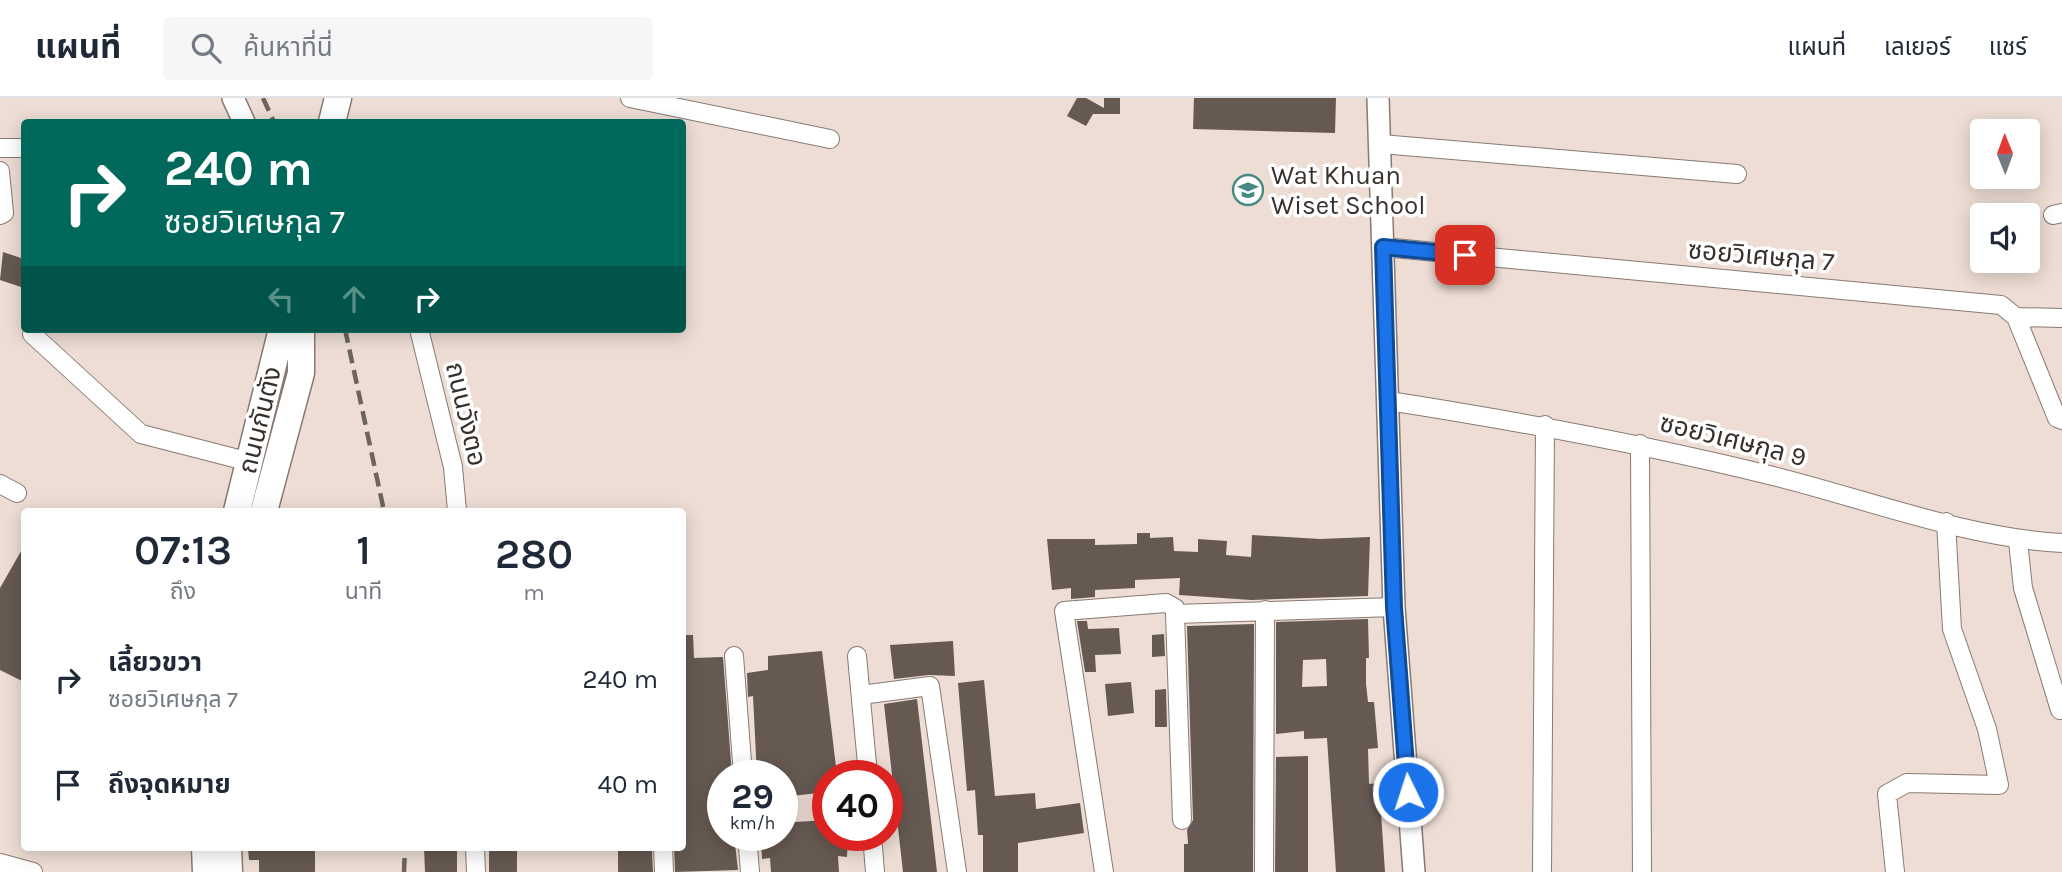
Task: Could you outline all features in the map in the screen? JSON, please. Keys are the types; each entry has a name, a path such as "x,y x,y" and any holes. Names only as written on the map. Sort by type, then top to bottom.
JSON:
{"main road":[{"path":"333,119 338,98"},
{"name":"ถนนกันตัง","path":"238,508 281,333"},
{"name":"ถนนกันตัง","path":"265,508 301,373 302,333"},
{"path":"205,851 206,872"},
{"path":"228,851 229,872"}],"street":[{"path":"233,98 243,119"},
{"path":"630,98 830,139"},
{"path":"1378,98 1394,607 1414,872"},
{"path":"1381,144 1737,174"},
{"path":"0,148 21,148"},
{"path":"0,171 4,213 0,215"},
{"name":"ซอยวิเศษกุล 7","path":"1383,247 2001,305 2017,317"},
{"path":"2060,425 2017,317 2062,318"},
{"name":"ถนนวังตอ","path":"420,333 453,467 457,508"},
{"path":"32,334 141,434 250,463"},
{"name":"ซอยวิเศษกุล 9","path":"1389,401 1545,425 1640,444 2018,541 2062,543"},
{"path":"1542,872 1545,425"},
{"path":"1640,444 1642,872"},
{"path":"0,484 17,493"},
{"path":"1895,872 1887,794 1907,783 1998,785 1987,729 1952,629 1945,522"},
{"path":"2018,541 2023,588 2060,710"},
{"path":"1104,872 1064,611 1166,603 1175,608 1182,820"},
{"path":"1175,614 1394,607"},
{"path":"1264,872 1265,610"},
{"path":"734,656 742,760"},
{"path":"857,656 867,760"},
{"path":"861,695 930,686 957,872"},
{"path":"475,851 475,872"},
{"path":"663,851 664,872"},
{"path":"748,851 750,872"},
{"path":"873,851 875,872"},
{"path":"0,863 33,872"}],"building":[{"path":"1077,98 1086,98 1104,108 1104,98 1120,98 1120,114 1093,114 1086,126 1067,116"},
{"path":"1194,98 1336,98 1335,133 1193,129"},
{"path":"3,252 21,258 21,287 0,280"},
{"path":"1137,533 1150,533 1150,538 1173,537 1174,551 1198,552 1198,539 1227,541 1226,555 1251,557 1252,535 1320,539 1370,537 1368,596 1251,600 1179,595 1180,578 1135,580 1135,588 1095,590 1095,597 1071,599 1071,588 1052,590 1047,539 1095,539 1095,545 1137,544"},
{"path":"21,551 21,680 0,670 0,588"},
{"path":"1368,619 1369,658 1366,658 1366,684 1368,702 1374,702 1378,748 1368,749 1369,784 1379,783 1385,872 1336,872 1327,738 1304,739 1304,731 1276,734 1276,622","holes":["1326,659 1327,686 1302,687 1303,660"]},
{"path":"1077,621 1087,621 1088,629 1119,628 1121,654 1095,655 1096,672 1085,672"},
{"path":"1254,624 1253,872 1184,872 1184,844 1188,844 1187,830 1193,820 1187,626"},
{"path":"1164,634 1165,656 1152,657 1152,635"},
{"path":"686,635 693,635 694,658 723,657 731,760 707,760 707,851 736,851 738,870 675,872 674,851 686,851"},
{"path":"953,641 955,676 929,675 894,679 890,645"},
{"path":"822,651 835,760 812,760 812,794 798,795 798,760 756,760 753,696 748,697 747,673 768,670 768,656"},
{"path":"984,680 995,796 1035,793 1036,809 1080,803 1084,833 1018,843 1018,872 983,872 983,835 978,835 975,790 967,791 958,683"},
{"path":"1131,682 1134,713 1108,716 1105,684"},
{"path":"1166,689 1167,727 1155,727 1155,690"},
{"path":"917,699 937,872 903,872 901,851 903,851 903,760 890,760 884,704"},
{"path":"1308,756 1308,872 1275,872 1276,757"},
{"path":"812,821 812,851 847,851 847,857 838,856 839,872 771,872 770,858 762,859 762,851 798,851 798,822"},
{"path":"248,851 315,851 315,872 259,872 259,860 249,860"},
{"path":"424,851 457,851 457,872 425,872"},
{"path":"489,851 517,851 517,872 489,872"},
{"path":"618,851 652,851 653,872 618,872"}],"railway":[{"path":"263,98 273,119"},
{"path":"346,333 383,508"},
{"path":"404,872 405,851"}],"place":[{"name":"Wat Khuan Wiset School","path":"1248,190"}],"route":[{"path":"1408,792 1394,607 1383,247 1465,255"}]}
